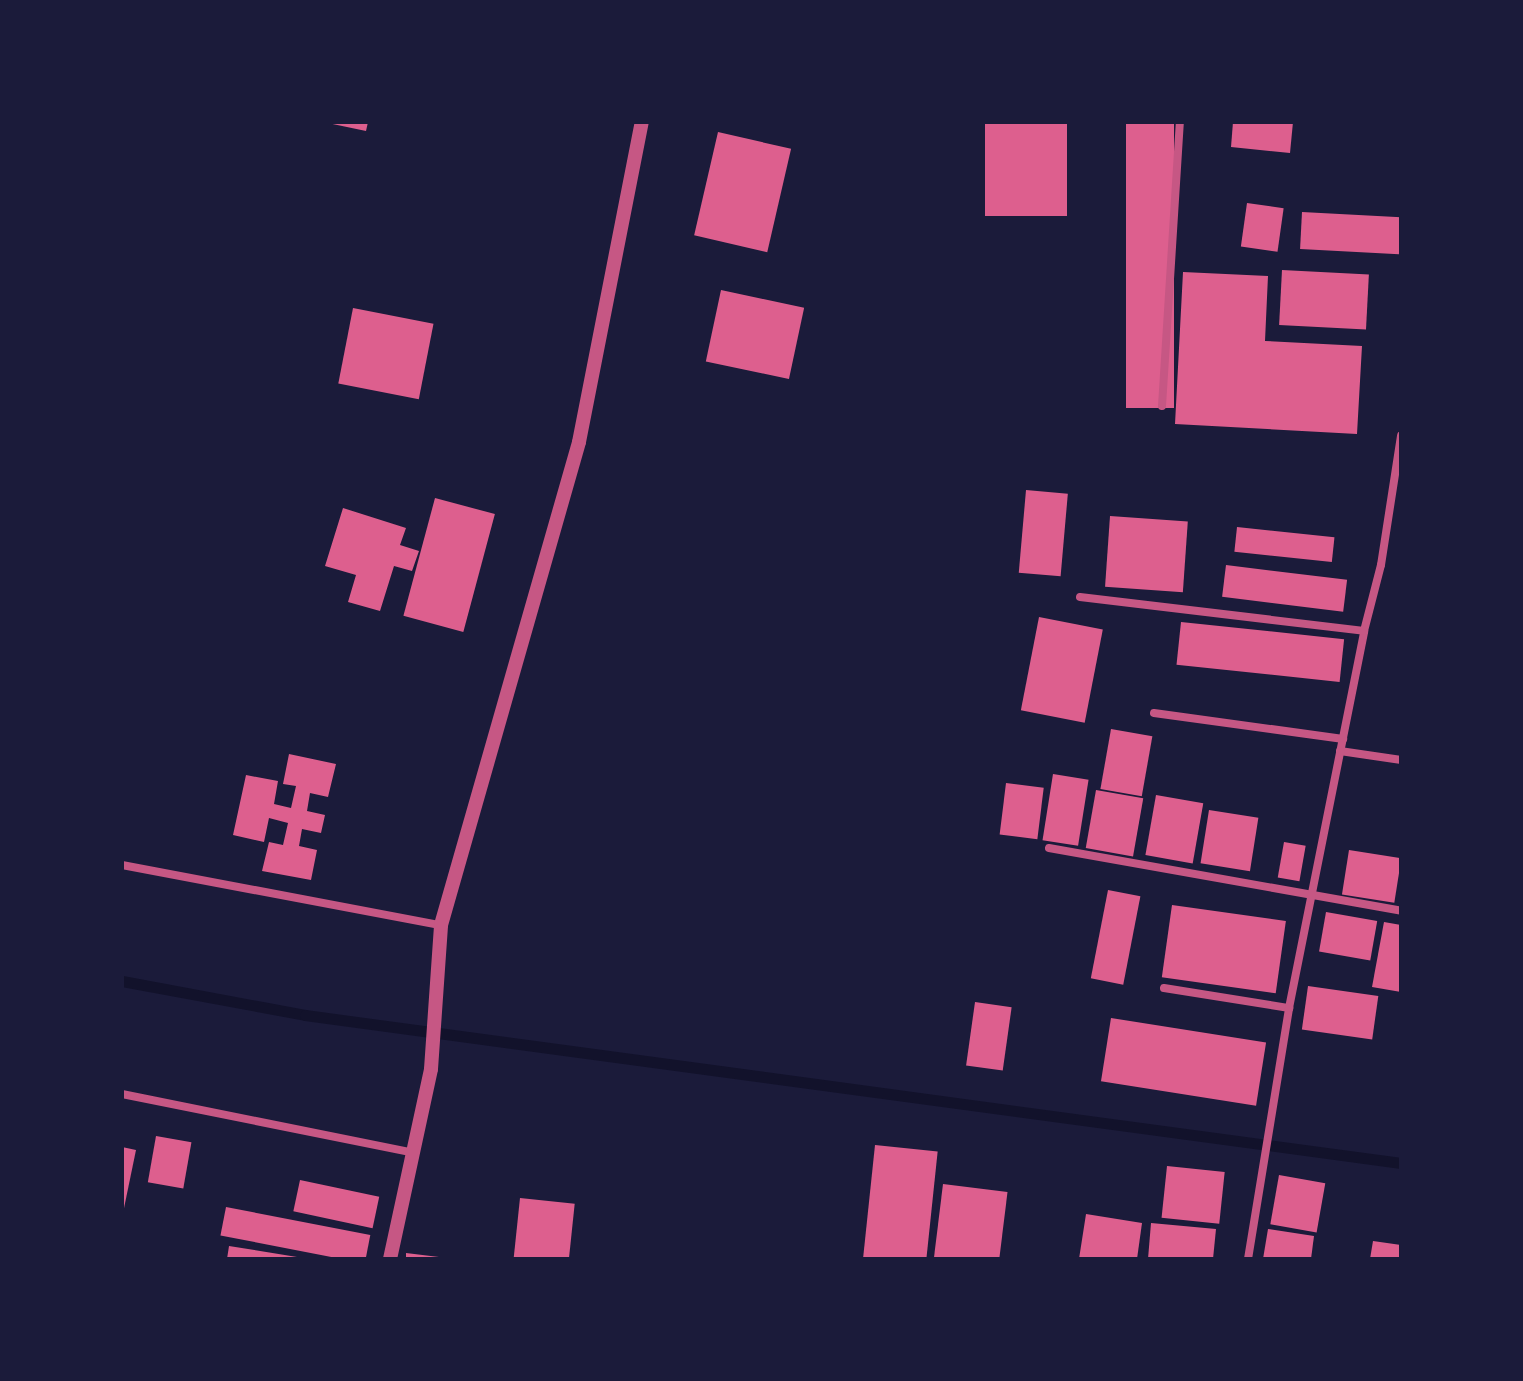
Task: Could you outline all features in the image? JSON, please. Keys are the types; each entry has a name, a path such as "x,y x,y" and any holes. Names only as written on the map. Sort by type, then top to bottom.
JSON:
{"street":[{"path":"390,1259 431,1069 441,925 579,442 642,122"},
{"path":"1162,406 1180,122"},
{"path":"1248,1259 1289,1008 1364,631 1381,565 1401,436"},
{"path":"1080,597 1364,631"},
{"path":"1154,713 1343,739"},
{"path":"1340,751 1401,760"},
{"path":"1049,848 1401,911"},
{"path":"122,865 441,925"},
{"path":"1164,988 1289,1008"},
{"path":"122,1094 414,1153"}],"building":[{"path":"323,122 368,122 366,131"},
{"path":"985,122 1067,122 1067,216 985,216"},
{"path":"1126,122 1174,122 1174,408 1126,408"},
{"path":"1233,122 1293,122 1290,153 1231,147"},
{"path":"718,132 791,149 767,252 694,235"},
{"path":"1247,203 1284,208 1278,252 1241,247"},
{"path":"1302,212 1401,217 1399,254 1300,249"},
{"path":"1282,270 1369,275 1366,329 1279,325"},
{"path":"1183,272 1268,276 1265,341 1362,346 1357,434 1175,424"},
{"path":"721,290 804,308 789,379 706,361"},
{"path":"353,308 433,324 419,399 338,384"},
{"path":"1026,490 1068,494 1061,576 1019,573"},
{"path":"435,498 495,514 463,632 403,616"},
{"path":"343,508 406,528 400,545 419,551 412,571 394,566 380,611 348,602 356,575 325,566"},
{"path":"1110,516 1188,521 1183,592 1105,587"},
{"path":"1237,527 1334,537 1332,562 1234,552"},
{"path":"1226,565 1347,580 1343,612 1222,597"},
{"path":"1039,617 1103,629 1085,723 1021,710"},
{"path":"1181,622 1344,639 1340,682 1177,665"},
{"path":"1111,729 1152,736 1142,796 1100,789"},
{"path":"289,754 336,764 328,797 310,793 307,811 325,815 321,833 302,829 299,846 317,850 311,880 262,871 269,842 283,845 288,823 269,818 264,842 233,835 246,775 278,781 274,804 291,808 296,786 283,784"},
{"path":"1053,774 1089,780 1078,846 1043,840"},
{"path":"1006,783 1044,788 1037,839 1000,835"},
{"path":"1096,790 1143,798 1133,856 1086,848"},
{"path":"1156,795 1203,803 1193,863 1145,855"},
{"path":"1209,810 1258,818 1250,871 1201,863"},
{"path":"1284,842 1306,846 1299,881 1278,877"},
{"path":"1349,850 1401,858 1394,903 1342,894"},
{"path":"1108,890 1140,896 1123,985 1091,978"},
{"path":"1172,905 1286,921 1276,993 1162,977"},
{"path":"1326,912 1377,921 1370,960 1319,951"},
{"path":"1384,922 1401,925 1401,992 1372,987"},
{"path":"1308,986 1378,996 1372,1039 1302,1030"},
{"path":"975,1002 1012,1007 1003,1071 966,1065"},
{"path":"1111,1018 1266,1043 1256,1106 1101,1081"},
{"path":"156,1136 191,1142 183,1189 148,1182"},
{"path":"875,1145 938,1152 926,1259 863,1259"},
{"path":"122,1147 136,1150 123,1213 122,1213"},
{"path":"1167,1166 1225,1172 1219,1224 1162,1218"},
{"path":"1279,1175 1325,1183 1317,1232 1270,1224"},
{"path":"300,1180 379,1197 373,1228 293,1211"},
{"path":"943,1184 1008,1192 999,1259 934,1259"},
{"path":"520,1198 575,1204 569,1259 514,1259"},
{"path":"226,1207 370,1235 366,1259 342,1259 220,1235"},
{"path":"1086,1214 1142,1223 1137,1259 1079,1259"},
{"path":"1151,1223 1216,1229 1213,1259 1148,1259"},
{"path":"1268,1229 1314,1236 1311,1259 1263,1259"},
{"path":"1373,1241 1401,1245 1401,1259 1370,1259"},
{"path":"229,1246 297,1257 227,1259"},
{"path":"406,1253 439,1257 439,1259 406,1259"}],"waterway":[{"path":"122,981 305,1015 1401,1163"}]}
